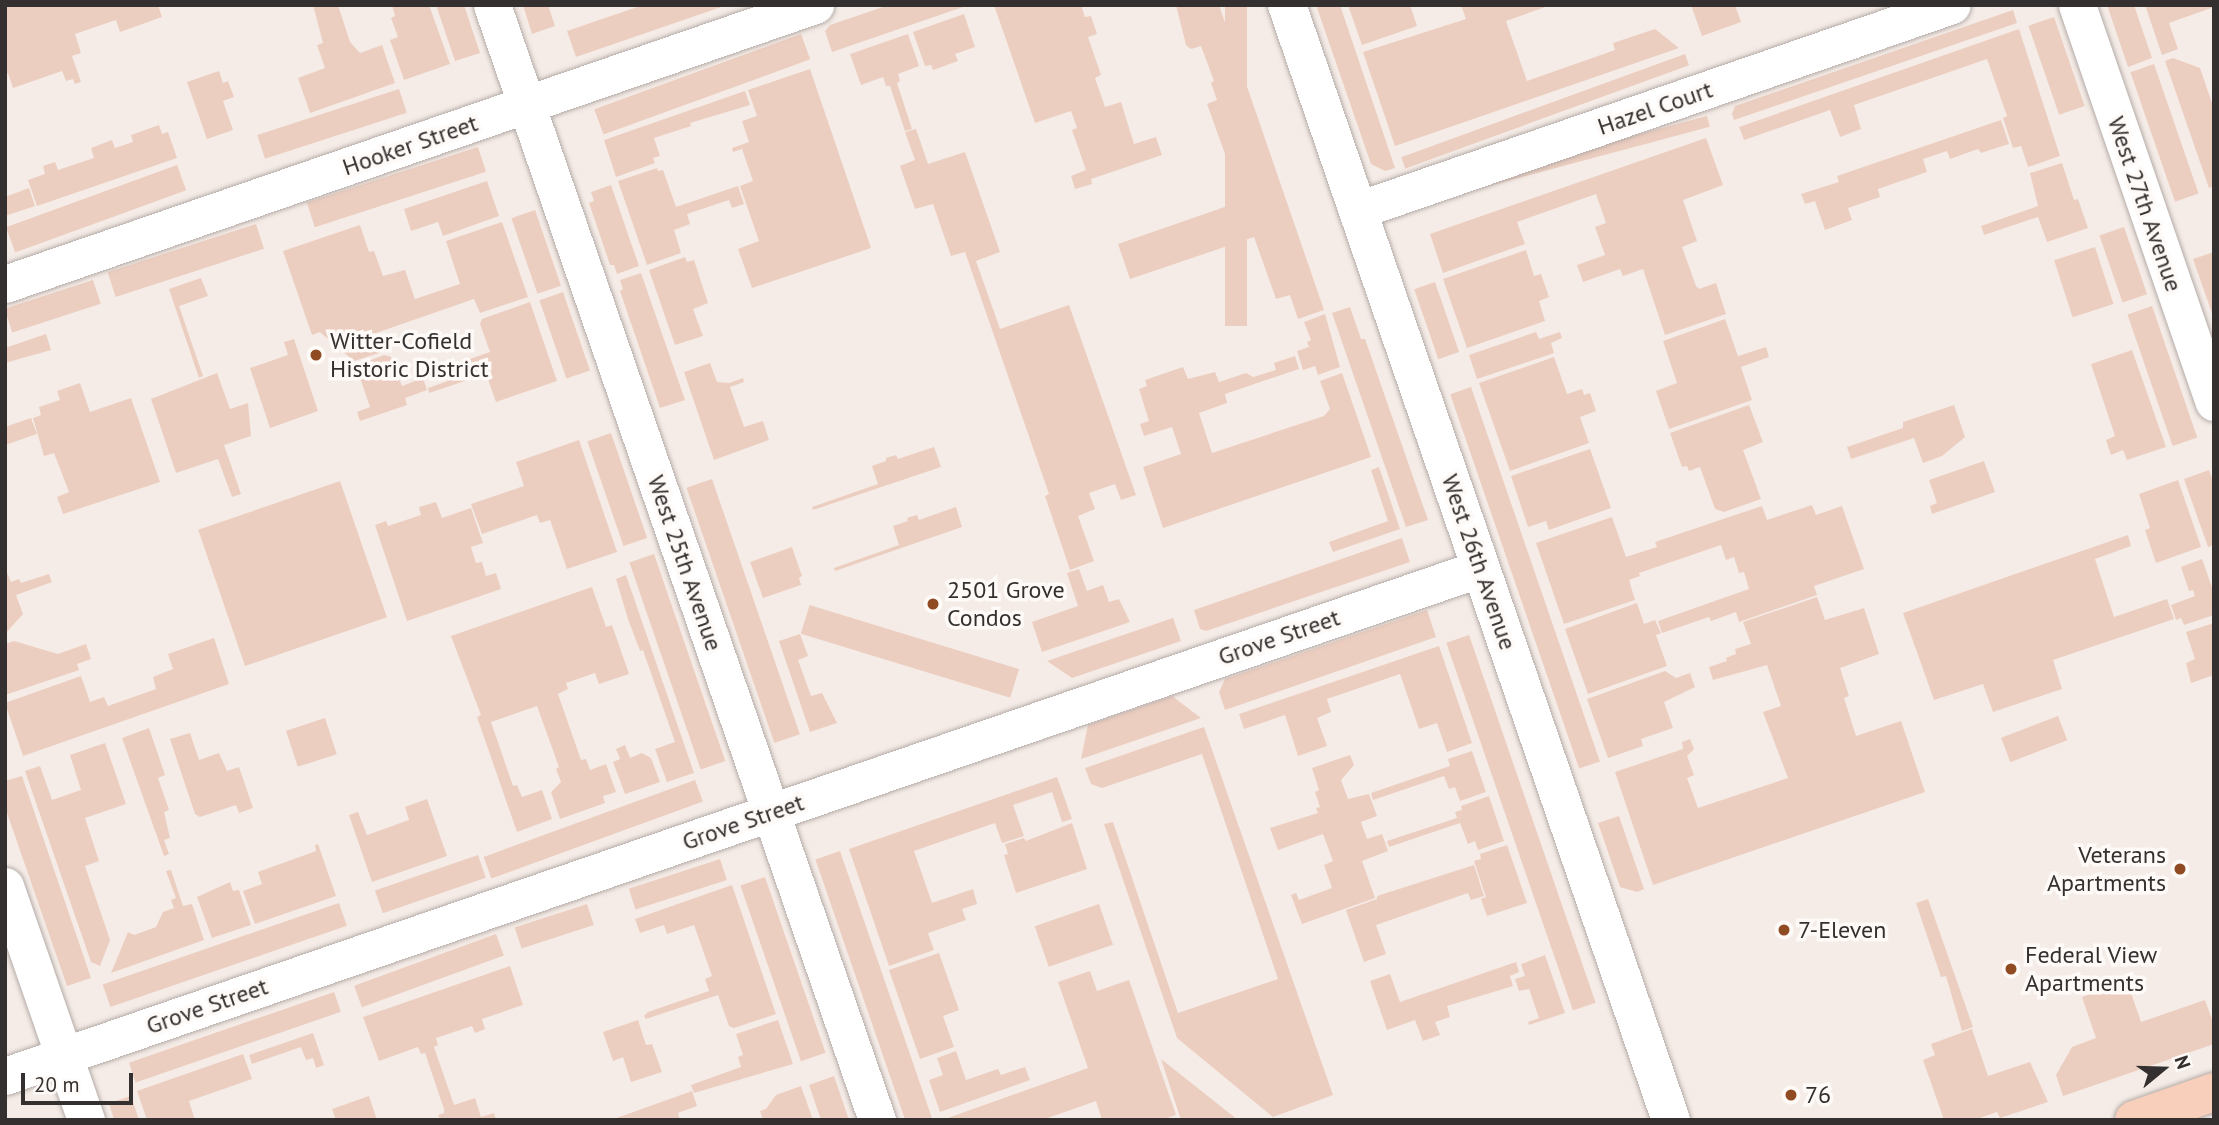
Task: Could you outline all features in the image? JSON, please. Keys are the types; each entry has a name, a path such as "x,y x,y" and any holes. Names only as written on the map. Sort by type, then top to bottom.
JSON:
{"main road":[{"path":"2134,1120 2214,1092"}],"street":[{"name":"West 25th Avenue","path":"492,5 877,1120"},
{"name":"Hooker Street","path":"5,284 815,5"},
{"name":"West 26th Avenue","path":"1287,5 1671,1120"},
{"name":"Hazel Court","path":"1357,210 1952,5"},
{"name":"West 27th Avenue","path":"2077,5 2214,402"},
{"name":"Grove Street","path":"5,1076 1481,568"},
{"path":"5,887 86,1120"}],"shaded area":[{"path":"5,5 158,5 162,17 120,32 116,20 75,34 81,53 72,56 81,82 75,84 73,79 66,81 62,71 13,88 8,73 5,74"},
{"path":"313,5 338,5 350,42 360,53 382,45 395,83 310,113 298,78 325,68 317,45 323,43"},
{"path":"392,5 429,5 450,64 404,80 390,40 398,37 391,18 395,16"},
{"path":"436,5 464,5 480,53 455,61"},
{"path":"523,5 548,5 555,26 532,34"},
{"path":"643,5 727,5 576,57 567,31"},
{"path":"889,5 963,7 832,52 825,31 830,25"},
{"path":"994,5 1081,5 1085,17 1091,16 1097,34 1088,37 1101,75 1095,78 1105,107 1121,102 1134,144 1156,137 1162,155 1091,179 1092,184 1075,189 1071,176 1086,170 1072,130 1077,128 1071,111 1035,123"},
{"path":"1176,5 1219,5 1324,310 1298,319 1290,295 1276,299 1254,237 1130,279 1118,244 1242,201 1207,104 1217,100 1211,83 1214,81 1201,46 1191,49 1186,45"},
{"path":"1225,5 1247,5 1247,326 1225,326"},
{"path":"1316,5 1340,5 1395,168 1385,171 1371,164"},
{"path":"1348,5 1410,5 1417,26 1362,45"},
{"path":"1461,5 1551,5 1506,21 1527,81 1615,50 1613,43 1655,29 1679,48 1395,146 1363,52 1466,19"},
{"path":"1691,5 1735,5 1741,22 1702,36"},
{"path":"2107,5 2134,5 2152,58 2128,67"},
{"path":"2145,5 2214,7 2169,23 2178,49 2162,55"},
{"path":"2013,10 2017,23 1734,120 1732,114 1735,106"},
{"path":"964,14 975,47 955,54 958,61 933,70 931,65 925,66 913,32"},
{"path":"2054,17 2085,106 2059,115 2028,26"},
{"path":"2019,29 2060,156 2028,167 2021,146 2013,148 2003,118 2007,116 1987,59 1854,105 1861,129 1840,137 1830,110 1744,140 1739,127"},
{"path":"801,34 810,59 604,135 594,109"},
{"path":"908,34 919,66 898,74 900,81 897,83 912,129 905,131 890,86 886,86 883,77 861,85 850,54"},
{"path":"1685,54 1689,65 1405,169 1401,157"},
{"path":"2173,58 2200,68 2214,109 2214,186 2209,188 2165,61"},
{"path":"2154,64 2199,194 2175,202 2130,72"},
{"path":"810,69 871,248 752,288 738,249 759,241 740,186 753,181 742,149 733,152 732,148 749,142 742,121 757,116 748,90"},
{"path":"219,71 223,83 228,81 234,97 223,101 233,130 207,139 187,82"},
{"path":"399,89 407,113 265,159 257,135"},
{"path":"745,91 750,105 690,123 691,126 654,138 660,156 653,158 655,163 616,177 604,140"},
{"path":"1707,116 1710,127 1419,205 1416,194"},
{"path":"2001,120 2009,144 1981,153 1978,149 1950,159 1947,151 1923,159 1927,172 1878,189 1880,197 1848,208 1852,220 1825,230 1815,201 1805,204 1801,194 1839,182 1837,176"},
{"path":"159,125 162,134 168,132 177,158 37,206 28,180 45,174 43,166 55,162 58,170 94,158 91,148 112,140 115,148 133,142 131,135"},
{"path":"916,129 928,164 965,152 1000,252 976,261 1000,329 1069,305 1136,495 1121,500 1115,484 1089,493 1095,509 1078,516 1094,561 1070,570 1045,496 1049,494 965,252 951,256 933,204 915,209 900,166 915,160 905,132"},
{"path":"1706,138 1723,185 1683,200 1697,241 1682,247 1696,286 1699,289 1716,283 1726,314 1665,335 1643,269 1623,276 1620,269 1583,282 1577,265 1605,255 1595,227 1606,223 1596,194 1517,222 1525,244 1443,273 1430,234"},
{"path":"478,147 486,172 315,227 307,203"},
{"path":"2062,163 2074,200 2078,199 2088,228 2047,242 2038,217 1984,235 1981,226 2038,206 2030,173"},
{"path":"177,165 186,190 15,253 6,227"},
{"path":"657,168 658,171 663,170 676,207 738,186 744,204 732,208 729,200 687,214 690,224 674,230 681,253 647,265 618,181"},
{"path":"487,181 499,216 443,236 438,222 411,231 404,209"},
{"path":"611,185 639,266 617,274 614,265 610,265 589,203 594,201 591,192"},
{"path":"29,188 35,206 5,216 5,197"},
{"path":"535,210 561,286 537,294 511,218"},
{"path":"502,222 528,297 480,313 474,299 373,334 379,353 354,361 320,332 312,335 283,251 360,225 369,252 374,251 383,276 405,270 415,299 460,284 446,241"},
{"path":"256,224 264,249 116,297 108,272"},
{"path":"2124,227 2147,294 2123,303 2099,235"},
{"path":"2095,247 2114,304 2073,317 2054,260"},
{"path":"1526,250 1534,276 1541,274 1549,297 1539,301 1545,321 1467,348 1443,279"},
{"path":"2214,252 2214,319 2193,259"},
{"path":"685,257 687,262 694,260 708,303 693,309 703,336 675,345 649,270"},
{"path":"641,273 685,400 660,408 620,291 623,289 620,280"},
{"path":"201,278 208,296 179,306 203,376 199,378 169,289"},
{"path":"93,280 101,304 12,333 5,309"},
{"path":"1435,282 1459,352 1438,359 1414,289"},
{"path":"563,292 590,370 566,379 539,300"},
{"path":"530,302 557,381 496,402 486,374 429,393 428,388 451,380 447,367 490,352 480,324 482,319"},
{"path":"2152,306 2197,437 2173,446 2127,314"},
{"path":"1350,307 1361,339 1365,339 1428,520 1406,527 1332,313"},
{"path":"1325,314 1340,367 1318,375 1315,366 1303,370 1297,351 1309,347 1307,342 1311,340 1304,322"},
{"path":"1725,319 1738,356 1766,347 1769,357 1741,367 1752,400 1669,429 1656,391 1677,383 1663,341"},
{"path":"1536,332 1539,339 1560,332 1562,338 1551,343 1554,353 1477,379 1469,355"},
{"path":"46,334 51,350 5,363 5,348"},
{"path":"294,339 318,411 270,428 250,368 288,355 284,342"},
{"path":"2132,350 2166,447 2127,460 2123,450 2111,455 2106,440 2115,436 2091,364"},
{"path":"384,355 391,357 402,386 423,378 427,390 405,398 407,405 360,421 357,412 370,407 356,366"},
{"path":"1295,356 1299,369 1225,394 1227,403 1199,413 1212,453 1324,416 1330,409 1320,381 1342,373 1371,457 1163,528 1143,467 1181,454 1172,427 1144,436 1140,424 1149,421 1139,389 1147,386 1145,380 1183,367 1188,379 1215,372 1219,382 1246,373 1253,377 1276,370 1274,363"},
{"path":"1554,357 1567,394 1582,389 1584,395 1590,393 1596,411 1580,417 1589,443 1510,471 1479,383"},
{"path":"710,363 717,382 729,383 743,378 744,382 730,387 744,427 763,421 769,440 714,460 684,372"},
{"path":"217,373 230,409 248,403 251,436 224,445 241,494 232,497 218,459 176,473 151,399"},
{"path":"80,383 90,412 131,398 160,482 63,514 57,497 69,492 54,453 44,456 33,418 41,415 39,407 60,400 57,391"},
{"path":"1471,387 1600,761 1579,769 1450,394"},
{"path":"1749,405 1763,442 1743,450 1761,499 1724,512 1715,509 1700,467 1689,471 1687,466 1682,467 1670,433"},
{"path":"1954,405 1965,437 1942,456 1923,463 1914,438 1851,459 1847,447 1903,428 1903,422"},
{"path":"31,418 37,434 5,445 5,427"},
{"path":"611,433 647,538 624,546 587,441"},
{"path":"579,440 617,552 567,569 550,520 540,523 537,515 482,534 471,504 524,486 516,462"},
{"path":"934,447 941,467 813,510 812,507 878,484 872,466 886,461 886,458 896,455 898,459"},
{"path":"1590,449 1611,508 1549,530 1546,521 1528,527 1511,476"},
{"path":"1984,461 1995,492 1932,514 1930,506 1937,503 1929,480"},
{"path":"1379,467 1400,529 1333,552 1329,542 1388,521 1371,470"},
{"path":"2209,470 2214,484 2214,545 2208,547 2184,479"},
{"path":"712,479 800,734 774,743 686,488"},
{"path":"2178,480 2201,547 2156,563 2145,530 2150,528 2139,494"},
{"path":"340,481 387,617 245,666 198,530"},
{"path":"436,502 442,518 471,508 483,543 471,547 476,563 482,562 486,576 496,573 501,589 407,621 375,525 386,521 388,526 421,515 419,507"},
{"path":"1812,505 1816,515 1842,506 1864,569 1814,586 1817,595 1739,622 1736,612 1711,621 1709,617 1662,633 1658,621 1749,589 1744,572 1739,573 1734,557 1726,560 1721,545 1639,573 1640,576 1629,580 1635,600 1564,624 1536,543 1612,517 1626,557 1657,547 1655,542 1762,506 1767,520"},
{"path":"956,507 962,527 835,571 834,568 899,545 893,526 908,521 907,518 917,515 919,520"},
{"path":"2128,535 2131,546 2095,559 2114,617 2167,599 2174,619 2053,660 2062,689 1993,712 1983,684 1934,700 1903,613"},
{"path":"1402,538 1410,562 1206,631 1200,629 1194,610"},
{"path":"792,547 802,576 799,578 801,585 763,598 750,562"},
{"path":"654,554 725,761 701,770 629,562"},
{"path":"2202,559 2214,593 2214,615 2184,625 2181,618 2176,620 2171,605 2195,596 2193,590 2189,591 2181,567"},
{"path":"5,568 11,582 19,579 21,583 49,574 52,582 16,595 23,614 5,634"},
{"path":"1079,569 1087,591 1103,585 1109,602 1119,599 1130,622 1042,652 1032,622 1078,606 1067,573"},
{"path":"626,575 694,773 667,782 655,749 675,742 643,650 640,651 628,619 616,579"},
{"path":"592,587 606,627 612,625 629,674 599,684 595,673 566,683 568,689 558,694 581,760 586,759 590,770 606,764 616,792 603,796 605,803 560,819 551,792 561,782 556,769 559,767 537,706 491,722 513,786 517,785 522,797 542,790 552,819 517,832 477,717 481,715 451,636"},
{"path":"1817,597 1825,620 1864,608 1879,654 1840,668 1849,696 1844,698 1856,736 1901,721 1925,792 1653,885 1615,772 1683,749 1682,742 1690,739 1694,749 1687,756 1694,775 1687,778 1698,808 1788,778 1763,712 1781,706 1767,665 1713,680 1709,667 1727,661 1726,658 1736,654 1735,649 1751,644 1743,622"},
{"path":"1637,603 1644,624 1655,620 1661,633 1656,635 1667,666 1588,694 1565,629"},
{"path":"810,605 1019,669 1010,698 801,634"},
{"path":"1427,610 1436,637 1225,710 1219,692 1225,679"},
{"path":"1173,618 1181,641 1072,678 1047,661"},
{"path":"2214,623 2214,675 2191,683 2186,663 2195,659 2186,632"},
{"path":"800,634 808,656 798,660 811,696 822,693 837,723 810,732 779,641"},
{"path":"1469,635 1596,1003 1573,1011 1446,643"},
{"path":"214,638 229,684 23,756 5,703 81,676 90,702 104,697 108,706 156,689 153,677 173,669 168,654"},
{"path":"14,641 58,654 86,644 91,659 77,664 79,670 5,695 5,644"},
{"path":"1439,646 1472,743 1447,752 1437,723 1419,729 1400,674 1327,699 1331,712 1317,718 1327,746 1298,756 1285,715 1244,729 1239,714"},
{"path":"1665,671 1676,678 1690,673 1695,687 1664,702 1673,728 1641,739 1643,746 1608,758 1587,699"},
{"path":"1172,696 1201,718 1081,759 1088,725"},
{"path":"2058,716 2067,740 2010,762 2001,738"},
{"path":"325,718 337,754 298,767 286,731"},
{"path":"1204,727 1333,1095 1273,1117 1177,1038 1104,824 1113,822 1178,1013 1278,979 1202,754 1102,788 1091,784 1085,768"},
{"path":"149,728 165,775 158,778 169,810 164,812 170,838 164,840 169,854 164,856 122,738"},
{"path":"190,733 199,760 219,753 227,771 239,767 253,808 239,813 236,805 200,817 195,814 170,739"},
{"path":"105,743 126,804 85,818 99,861 85,866 110,940 100,966 91,962 25,771 40,766 52,800 81,790 70,755"},
{"path":"625,745 630,758 642,753 651,758 660,782 625,794 613,762 620,759 616,749"},
{"path":"1472,751 1486,792 1460,801 1455,787 1449,789 1444,776 1373,800 1371,793 1450,766 1448,759"},
{"path":"1350,755 1354,765 1341,780 1348,799 1369,794 1377,816 1361,822 1367,839 1382,834 1388,851 1362,861 1375,898 1302,924 1291,895 1296,893 1299,900 1332,888 1324,865 1333,861 1323,834 1278,850 1270,828 1318,813 1316,808 1320,807 1315,792 1319,790 1312,768"},
{"path":"22,776 91,978 67,986 5,807 5,781"},
{"path":"1057,777 1072,819 1062,822 1052,792 1013,805 1024,836 1002,843 995,823 914,851 932,903 973,889 977,904 962,909 966,920 928,933 934,950 889,966 849,849"},
{"path":"695,780 703,802 491,879 484,857"},
{"path":"1489,796 1504,841 1478,850 1475,841 1468,844 1460,823 1389,847 1387,841 1457,818 1455,812 1462,810 1461,806"},
{"path":"427,799 447,856 372,882 349,815 358,812 367,835 409,820 405,807"},
{"path":"1619,816 1644,889 1637,892 1620,887 1598,823"},
{"path":"1072,823 1087,869 1016,893 1004,855 1008,854 1005,844 1024,838 1026,841"},
{"path":"318,844 336,896 255,924 243,891 262,884 258,872 316,851 315,845"},
{"path":"1507,845 1527,903 1487,916 1481,899 1486,897 1474,861 1481,859 1480,854"},
{"path":"840,851 933,1120 905,1120 815,859"},
{"path":"478,855 486,878 383,913 375,890"},
{"path":"720,859 727,880 635,910 629,889"},
{"path":"1474,865 1484,896 1471,900 1468,893 1376,925 1386,954 1364,962 1346,910 1377,899 1377,896"},
{"path":"171,870 183,906 192,904 204,940 111,973 128,932 134,935 156,927 163,912 174,908 171,900 176,898 166,871"},
{"path":"765,877 826,1053 801,1061 740,885"},
{"path":"230,882 233,891 239,890 251,925 212,938 197,897"},
{"path":"732,885 776,1014 734,1028 729,1026 718,995 646,1019 644,1016 648,1012 709,991 705,979 712,976 694,925 667,934 664,925 640,933 635,919"},
{"path":"1928,899 1973,1027 1962,1031 1946,976 1941,977 1916,903"},
{"path":"339,903 347,926 110,1007 103,984"},
{"path":"587,904 594,925 522,948 515,927"},
{"path":"1099,904 1113,945 1049,967 1035,926"},
{"path":"496,934 504,956 362,1007 354,986"},
{"path":"939,953 959,1010 943,1016 954,1047 920,1059 889,970"},
{"path":"1545,955 1565,1013 1529,1025 1528,1022 1539,1018 1529,989 1519,991 1515,979 1525,976 1521,964"},
{"path":"1516,962 1519,972 1510,976 1513,986 1447,1006 1450,1017 1435,1022 1440,1035 1423,1041 1415,1020 1387,1030 1370,981 1390,974 1400,1002"},
{"path":"510,966 523,1005 482,1019 485,1029 475,1033 472,1026 436,1038 438,1045 434,1047 454,1105 475,1098 481,1117 494,1113 496,1120 440,1120 438,1115 444,1113 444,1109 425,1053 421,1054 418,1047 379,1061 363,1017"},
{"path":"1090,971 1097,991 1129,980 1176,1115 1162,1120 1102,1120 1096,1101 1042,1120 942,1120 1088,1068 1058,982"},
{"path":"2127,981 2141,1022 2205,1000 2214,1025 2214,1044 2063,1096 2056,1075 2072,1047 2096,1038 2082,997"},
{"path":"334,992 341,1012 136,1083 129,1063"},
{"path":"638,1020 646,1045 652,1044 662,1072 631,1082 623,1057 613,1061 603,1032"},
{"path":"778,1020 793,1064 694,1093 691,1085 741,1067 738,1057 743,1055 736,1034"},
{"path":"1972,1029 1988,1076 2030,1062 2048,1102 2000,1118 1997,1112 1974,1120 1944,1120 1923,1060 1935,1055 1931,1044"},
{"path":"313,1033 324,1065 316,1068 313,1058 306,1060 301,1047 252,1064 249,1055"},
{"path":"956,1051 966,1080 998,1069 1001,1075 1025,1067 1030,1080 940,1112 929,1080 943,1075 937,1058"},
{"path":"243,1054 252,1079 189,1101 195,1120 147,1120 137,1091"},
{"path":"1161,1059 1238,1120 1181,1120"},
{"path":"834,1076 849,1120 821,1120 809,1085"},
{"path":"801,1086 813,1120 763,1120 760,1111 766,1109 776,1095"},
{"path":"692,1091 697,1106 678,1113 680,1120 611,1120"},
{"path":"131,1096 139,1120 114,1120 109,1103"},
{"path":"369,1096 377,1120 336,1120 332,1109"}],"place":[{"name":"Witter-Cofield Historic District","path":"316,355"},
{"name":"2501 Grove Condos","path":"933,604"},
{"name":"Veterans Apartments","path":"2180,869"},
{"name":"7-Eleven","path":"1784,930"},
{"name":"Federal View Apartments","path":"2011,969"},
{"name":"76","path":"1791,1095"}]}
